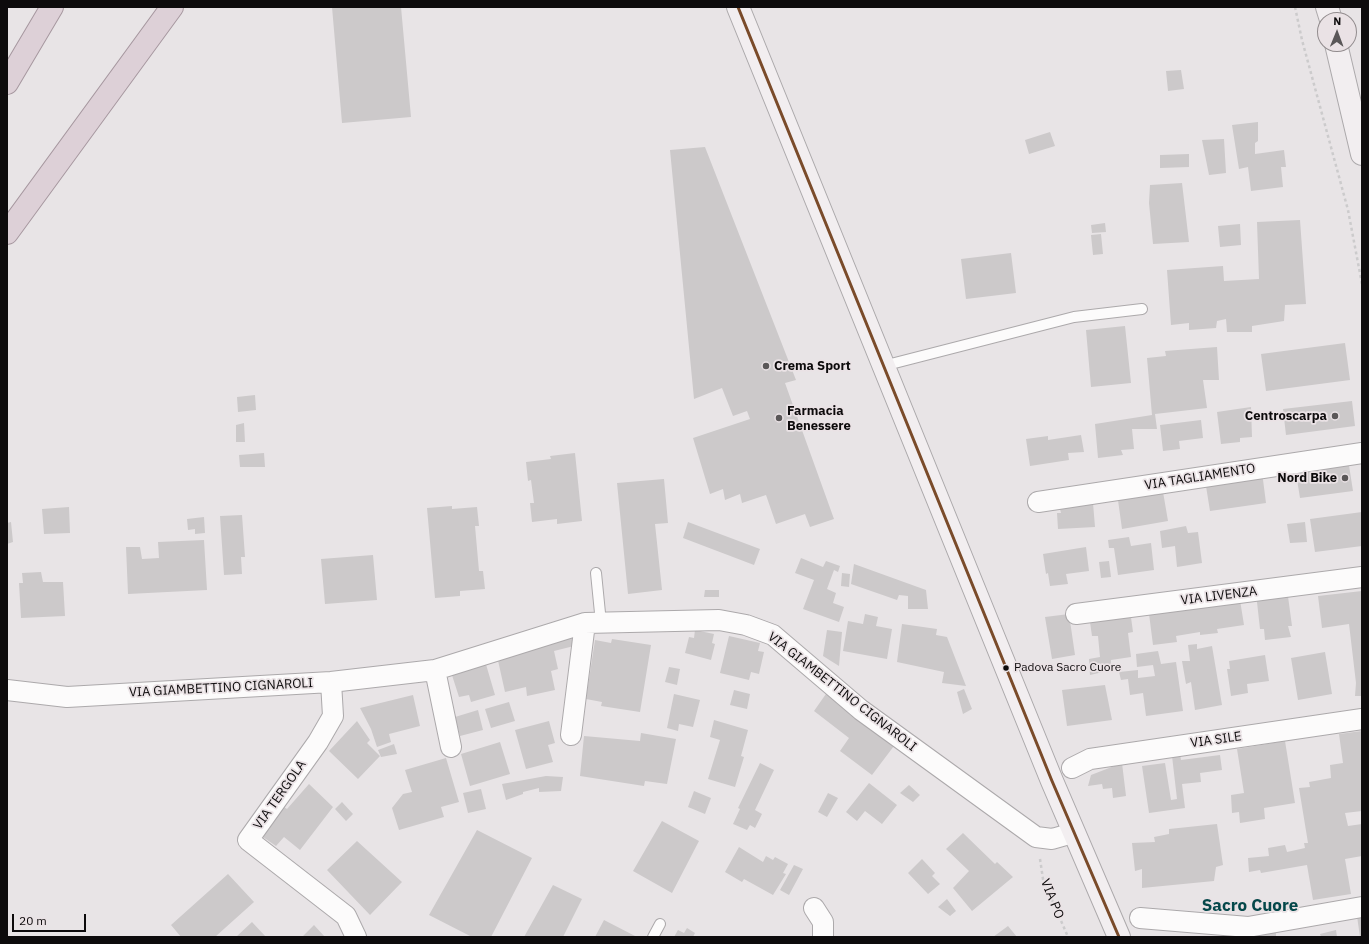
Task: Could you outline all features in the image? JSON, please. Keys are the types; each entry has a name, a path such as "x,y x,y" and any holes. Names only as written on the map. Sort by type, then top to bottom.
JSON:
{"highway":[{"path":"7,83 37,35 52,7"},
{"path":"7,233 172,7"}],"main road":[{"path":"740,9 1073,833 1119,937"},
{"path":"1338,52 1362,154"}],"street":[{"name":"VIA TAGLIAMENTO","path":"1038,502 1362,453"},
{"name":"VIA LIVENZA","path":"1076,614 1362,577"},
{"name":"VIA GIAMBETTINO CIGNAROLI","path":"7,690 67,698 331,682 435,670 593,623 719,620 746,625 773,635 861,710 1036,837"},
{"path":"570,735 593,623"},
{"path":"435,670 451,747"},
{"name":"VIA TERGOLA","path":"331,682 333,716 318,742 248,840 346,916 356,937"},
{"name":"VIA SILE","path":"1072,768 1090,759 1362,719"},
{"path":"1036,837 1052,839 1073,833"},
{"path":"1140,918 1248,932 1362,906"},
{"path":"814,908 823,922 823,937"}],"lane":[{"path":"883,366 1074,317 1142,309"},
{"path":"593,623 596,573"},
{"path":"653,937 660,924"}],"path":[{"path":"1295,7 1302,40 1348,210 1362,284"},
{"name":"VIA PO","path":"1036,837 1043,879 1068,937"}],"building":[{"path":"332,7 401,7 411,117 342,123"},
{"path":"1181,70 1184,89 1168,91 1166,71"},
{"path":"1258,122 1258,141 1255,143 1255,154 1284,150 1286,167 1281,167 1283,187 1251,191 1248,167 1239,169 1232,125"},
{"path":"1050,132 1055,146 1029,154 1025,140"},
{"path":"1224,139 1226,173 1209,175 1202,140"},
{"path":"705,147 796,380 785,383 834,519 810,527 805,514 776,524 766,495 742,503 740,494 725,500 723,489 710,494 693,438 750,419 747,411 733,416 722,388 694,399 670,150"},
{"path":"1189,154 1189,167 1160,168 1160,155"},
{"path":"1182,183 1189,242 1153,244 1149,203 1150,185"},
{"path":"1300,220 1306,304 1285,305 1284,321 1252,326 1252,332 1227,332 1226,319 1217,321 1216,328 1189,330 1189,323 1171,325 1167,270 1223,266 1224,281 1259,279 1257,222"},
{"path":"1105,223 1106,232 1092,233 1091,225"},
{"path":"1240,224 1241,245 1220,247 1218,226"},
{"path":"1101,234 1103,254 1093,255 1091,235"},
{"path":"1011,253 1016,293 966,299 961,259"},
{"path":"1125,326 1131,383 1091,387 1086,330"},
{"path":"1345,343 1350,380 1266,391 1261,354"},
{"path":"1217,347 1219,380 1203,380 1207,408 1155,414 1157,429 1132,429 1134,449 1121,450 1123,455 1098,458 1095,424 1152,415 1147,358 1166,356 1165,351"},
{"path":"255,395 256,410 238,412 237,397"},
{"path":"1352,401 1355,426 1286,435 1283,409"},
{"path":"1251,407 1252,437 1240,438 1240,442 1221,444 1217,412"},
{"path":"1201,420 1203,438 1179,441 1180,449 1163,451 1160,425"},
{"path":"244,423 245,442 236,442 236,425"},
{"path":"1081,435 1084,452 1068,453 1069,460 1030,466 1026,439 1048,436 1048,440"},
{"path":"264,453 265,467 240,467 239,455"},
{"path":"575,453 582,521 557,524 557,519 532,522 530,503 534,503 531,480 528,481 526,462 551,459 550,456"},
{"path":"1348,459 1353,491 1300,498 1295,467"},
{"path":"1262,472 1266,503 1210,511 1205,480"},
{"path":"664,479 668,523 655,524 662,590 628,594 617,483"},
{"path":"1162,486 1168,521 1122,529 1117,493"},
{"path":"1093,503 1095,527 1058,529 1057,513 1061,513 1059,505"},
{"path":"452,506 452,509 477,507 479,526 475,526 479,571 483,571 485,589 460,591 460,596 435,598 427,508"},
{"path":"69,507 70,533 44,534 42,509"},
{"path":"1362,512 1362,546 1315,552 1310,519"},
{"path":"242,515 245,557 241,557 242,574 224,575 220,516"},
{"path":"204,517 205,533 195,534 195,529 188,530 187,519"},
{"path":"11,522 13,542 7,544 7,523"},
{"path":"688,522 760,549 754,565 683,538"},
{"path":"1305,522 1307,542 1290,543 1287,524"},
{"path":"1186,526 1188,533 1198,532 1202,563 1177,567 1175,546 1162,548 1160,531"},
{"path":"1129,537 1131,546 1151,543 1154,570 1118,575 1114,548 1109,548 1108,540"},
{"path":"204,540 207,590 128,594 126,547 140,547 142,559 159,558 158,542"},
{"path":"1086,547 1089,571 1066,574 1068,584 1050,586 1048,573 1046,574 1043,554"},
{"path":"373,555 377,600 325,604 321,559"},
{"path":"801,558 823,567 826,561 840,566 838,572 834,570 827,589 836,593 833,603 844,607 839,622 803,609 814,580 795,573"},
{"path":"1109,561 1111,577 1101,578 1099,562"},
{"path":"854,564 926,590 928,609 908,609 908,596 899,595 897,600 851,584"},
{"path":"41,572 43,582 63,582 65,616 21,618 19,583 23,583 22,573"},
{"path":"842,573 850,574 849,587 841,586"},
{"path":"1287,589 1292,626 1288,626 1291,637 1265,640 1264,629 1260,629 1256,593"},
{"path":"705,590 719,590 719,597 704,597"},
{"path":"1362,591 1362,696 1355,696 1356,683 1349,624 1322,628 1318,596"},
{"path":"1240,600 1244,625 1217,629 1218,633 1200,635 1200,632 1176,636 1177,642 1153,645 1148,606"},
{"path":"1130,610 1133,632 1128,633 1131,657 1111,660 1111,665 1103,666 1103,672 1090,675 1089,659 1100,657 1098,636 1092,636 1089,615"},
{"path":"865,614 878,617 876,626 892,629 887,659 843,651 848,621 863,624"},
{"path":"1069,614 1075,655 1052,659 1045,617"},
{"path":"902,624 937,629 936,635 947,637 966,686 942,683 944,672 897,662"},
{"path":"695,630 714,634 712,643 715,644 711,660 685,653 689,637 694,638"},
{"path":"827,630 842,632 839,666 823,656"},
{"path":"729,636 760,643 758,651 764,652 759,674 751,672 749,680 720,673"},
{"path":"573,637 574,646 554,651 558,669 551,671 555,690 527,696 526,687 505,692 497,656"},
{"path":"612,639 651,645 640,712 601,706 602,702 586,699 595,640 611,643"},
{"path":"1197,644 1197,649 1212,646 1222,705 1195,710 1191,682 1186,684 1182,661 1190,661 1188,645"},
{"path":"1158,651 1161,664 1176,662 1183,711 1146,716 1143,693 1130,695 1128,679 1121,680 1119,672 1138,670 1138,678 1155,676 1153,665 1137,667 1136,654"},
{"path":"1325,652 1332,694 1298,700 1291,658"},
{"path":"1265,655 1269,681 1247,684 1248,693 1231,696 1227,669 1230,669 1229,661"},
{"path":"485,661 495,695 471,702 469,695 459,697 451,672"},
{"path":"669,667 680,669 677,685 665,682"},
{"path":"1105,685 1112,720 1067,726 1062,690"},
{"path":"964,689 972,709 963,714 957,692"},
{"path":"734,690 750,694 747,709 730,705"},
{"path":"828,691 897,742 872,775 840,751 849,738 814,711"},
{"path":"674,694 700,700 693,727 679,724 678,731 667,728"},
{"path":"413,695 420,726 389,734 391,742 377,747 371,729 360,708"},
{"path":"509,702 515,721 491,728 485,709"},
{"path":"478,710 483,730 460,736 455,717"},
{"path":"714,720 748,730 741,756 744,757 735,787 708,779 720,740 710,737"},
{"path":"357,721 370,740 367,743 380,756 358,779 329,751"},
{"path":"549,721 555,743 548,745 553,762 526,769 515,730"},
{"path":"1362,731 1362,811 1345,813 1348,826 1362,824 1362,856 1345,859 1351,894 1313,900 1307,865 1261,873 1260,870 1249,872 1248,858 1269,856 1268,848 1285,845 1287,852 1305,848 1304,843 1308,843 1299,788 1310,787 1309,782 1331,778 1330,765 1343,763 1339,734"},
{"path":"641,733 676,739 667,784 645,781 644,786 580,776 584,736 640,741"},
{"path":"1285,741 1295,803 1264,808 1265,819 1240,823 1239,812 1232,813 1231,795 1244,793 1237,749"},
{"path":"500,742 510,774 470,786 461,754"},
{"path":"394,744 397,754 381,757 378,750"},
{"path":"1180,754 1181,760 1220,755 1222,770 1200,773 1201,782 1182,784 1185,808 1149,813 1142,766 1165,763 1171,800 1177,799 1172,756"},
{"path":"446,758 459,802 441,807 444,817 399,830 392,808 403,794 412,792 405,770"},
{"path":"760,763 774,770 755,810 762,814 755,828 750,825 747,830 733,824 740,809 738,808"},
{"path":"1122,763 1126,796 1113,798 1112,788 1103,789 1102,784 1088,786 1091,775"},
{"path":"546,776 563,777 561,791 539,792 539,788 523,792 523,794 506,800 502,784"},
{"path":"869,783 897,805 882,824 865,811 857,821 846,812"},
{"path":"309,784 333,807 300,850 284,837 276,846 260,835 281,805 287,809"},
{"path":"909,785 920,795 913,802 900,793"},
{"path":"481,789 486,809 468,813 463,793"},
{"path":"694,791 711,798 705,814 688,807"},
{"path":"828,793 838,798 827,817 818,812"},
{"path":"342,802 353,814 346,821 335,809"},
{"path":"662,821 699,841 672,893 633,871"},
{"path":"1217,824 1223,865 1216,867 1214,881 1142,888 1142,869 1135,871 1132,843 1155,842 1154,837 1169,834 1169,829"},
{"path":"477,830 532,858 491,937 472,937 429,915"},
{"path":"963,833 995,864 997,862 1013,877 972,911 953,888 969,871 946,849"},
{"path":"357,841 402,882 370,915 327,870"},
{"path":"739,847 763,862 766,856 773,860 775,857 788,864 783,873 786,874 773,895 744,879 742,882 725,872"},
{"path":"922,859 935,873 932,876 940,884 928,894 908,873"},
{"path":"794,865 803,869 789,895 780,890"},
{"path":"228,874 254,902 215,937 181,937 171,925"},
{"path":"553,885 582,899 563,937 524,937"},
{"path":"947,899 956,911 950,916 938,907"},
{"path":"1357,916 1362,916 1362,937 1360,937"},
{"path":"604,920 637,937 595,937"},
{"path":"252,922 266,937 236,937"},
{"path":"314,925 325,937 302,937"},
{"path":"1008,926 1017,937 993,937"},
{"path":"687,928 695,933 693,937 674,937 678,930 684,933"},
{"path":"1276,930 1276,937 1253,937 1253,933"},
{"path":"1336,930 1337,937 1321,937 1320,934"}],"transit line":[{"path":"738,7 1052,781 1119,937"}],"place":[{"name":"Crema Sport","path":"766,366"},
{"name":"Centroscarpa","path":"1335,416"},
{"name":"Farmacia Benessere","path":"779,418"},
{"name":"Nord Bike","path":"1345,478"},
{"name":"Padova Sacro Cuore","path":"1006,668"}],"district":[{"name":"Sacro Cuore","path":"1250,906"}]}
